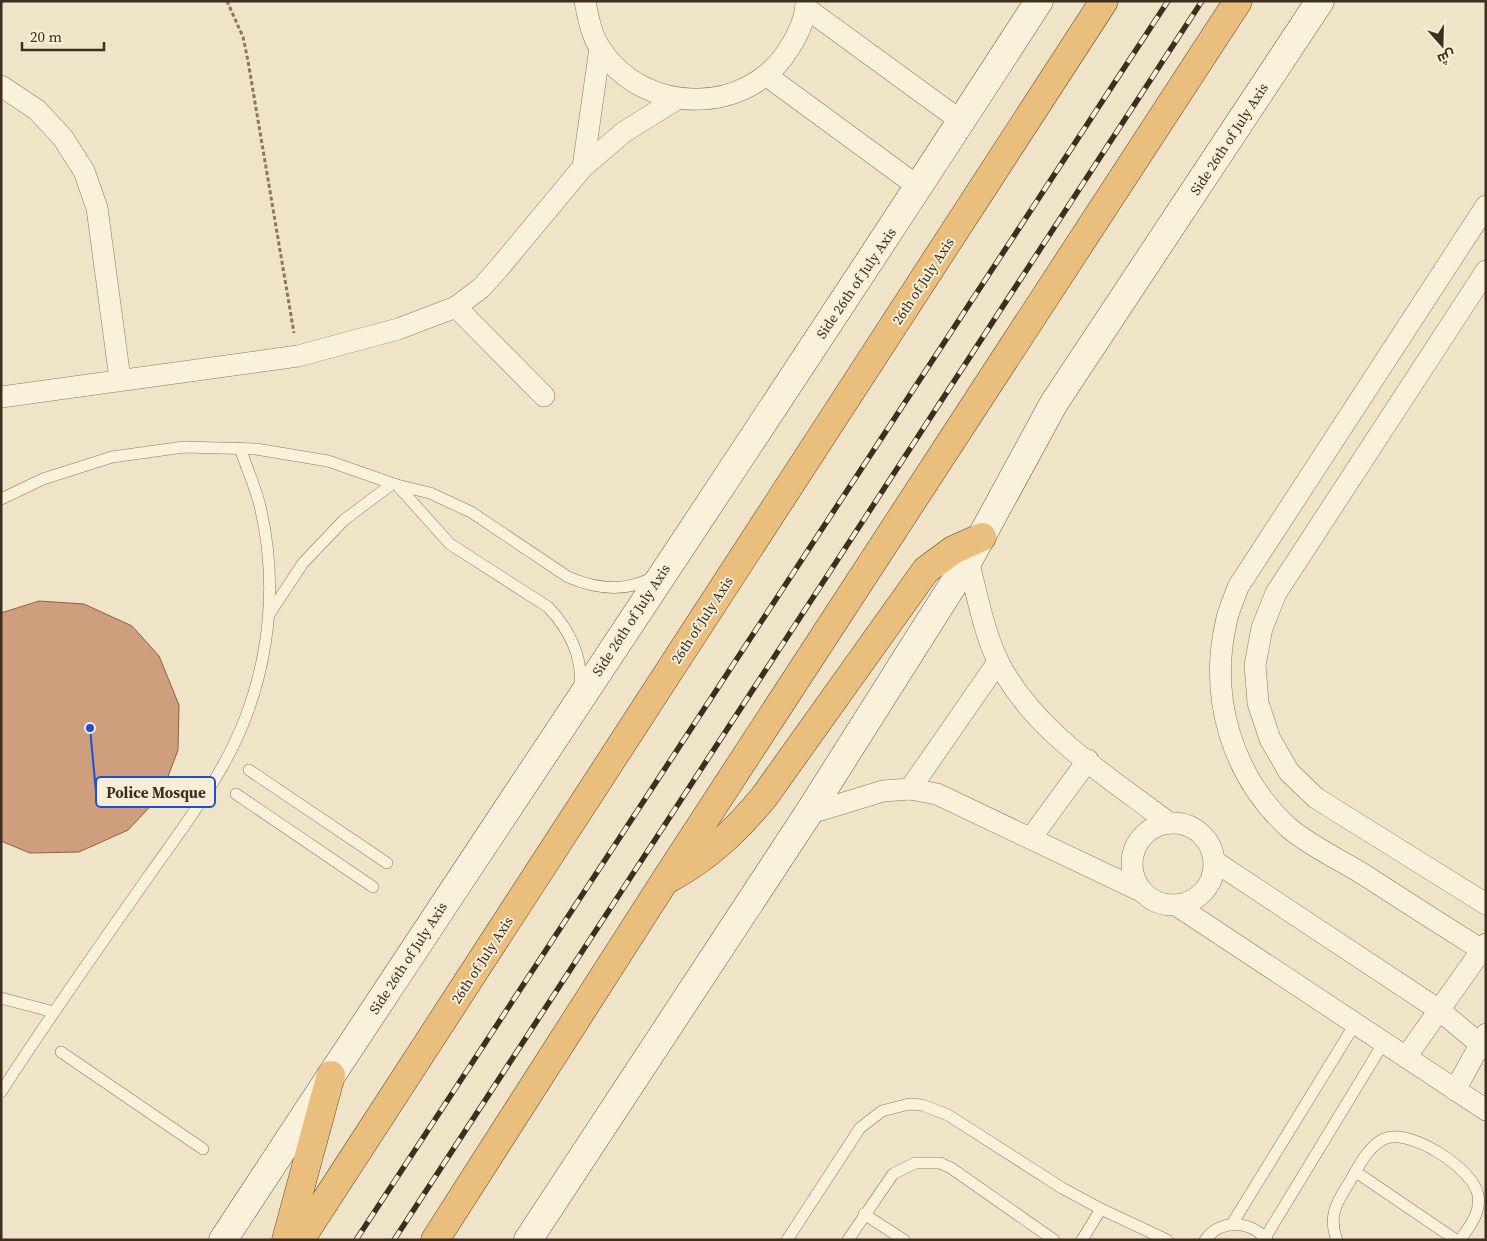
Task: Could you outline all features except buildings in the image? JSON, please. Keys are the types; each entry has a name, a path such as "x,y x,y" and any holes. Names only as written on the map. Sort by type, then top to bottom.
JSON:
{"highway":[{"name":"26th of July Axis","path":"300,1240 1104,1"},
{"path":"435,1240 664,882 1238,1"},
{"path":"664,882 693,865 719,846 743,823 764,797 926,570 953,550 982,537"},
{"path":"286,1240 331,1075"}],"main road":[{"name":"Side 26th of July Axis","path":"223,1240 664,571 920,188 1039,1"},
{"name":"Side 26th of July Axis","path":"528,1240 808,814 968,561 1054,403 1320,1"}],"street":[{"path":"585,1 589,22 600,48 620,72 640,85 677,100 716,98 740,92 767,76 785,56 799,33 806,4 961,122"},
{"path":"583,167 600,48"},
{"path":"767,76 920,188"},
{"path":"1,86 37,110 64,138 84,172 97,208 120,379"},
{"path":"1,398 120,379 298,356 398,330 456,307 481,288 583,167 624,132 677,100"},
{"path":"1406,1056 1484,947 1290,829 1263,801 1243,769 1229,734 1221,697 1220,660 1226,623 1238,587 1486,206"},
{"path":"1486,271 1276,593 1262,628 1256,665 1258,704 1270,740 1290,772 1316,798 1486,904"},
{"path":"456,307 544,396"},
{"path":"968,561 998,662 1029,708 1055,735 1170,823"},
{"path":"910,789 998,662"},
{"path":"1031,838 1088,760"},
{"path":"808,814 883,791 910,789 937,794 1141,891 1163,904 1176,905 1189,902 1204,890 1213,873 1214,861 1211,848 1199,833 1182,824 1170,823 1157,826 1146,833 1138,843 1133,855 1132,868 1135,880 1141,891"},
{"path":"1214,861 1439,1010 1484,1042 1455,1090"},
{"path":"1176,905 1486,1110"}],"lane":[{"path":"1,499 43,479 112,457 184,447 256,448 328,461 394,485 430,493 471,512 568,577 583,584 600,587 625,586 649,579 664,571"},
{"path":"1,1092 54,1012 190,820 219,774 242,725 260,674 270,613 269,556 260,510 240,448"},
{"path":"270,613 303,563 337,527 394,485"},
{"path":"394,485 450,544 548,608 560,620 576,651 580,686 576,704"},
{"path":"249,770 388,863"},
{"path":"236,794 373,887"},
{"path":"1,998 54,1012"},
{"path":"1232,1224 1355,1024"},
{"path":"1205,1240 1220,1227 1232,1224 1245,1225 1256,1230 1266,1239 1384,1042"},
{"path":"61,1052 203,1149"},
{"path":"787,1240 860,1128 870,1118 882,1111 909,1104 922,1105 948,1115 1024,1165 1101,1209 1167,1240"},
{"path":"1337,1240 1333,1225 1334,1210 1356,1172 1376,1144 1395,1136 1415,1139 1469,1176 1478,1194 1476,1214 1460,1240"},
{"path":"848,1240 893,1174 903,1167 927,1161 952,1168 1054,1240"},
{"path":"1356,1172 1456,1240"},
{"path":"1082,1240 1101,1209"},
{"path":"864,1214 904,1240"}],"path":[{"path":"227,1 243,37 248,61 298,356"}],"railway":[{"path":"356,1240 1168,1"},
{"path":"394,1240 1202,1"}],"place":[{"name":"Police Mosque","path":"90,728"}]}
